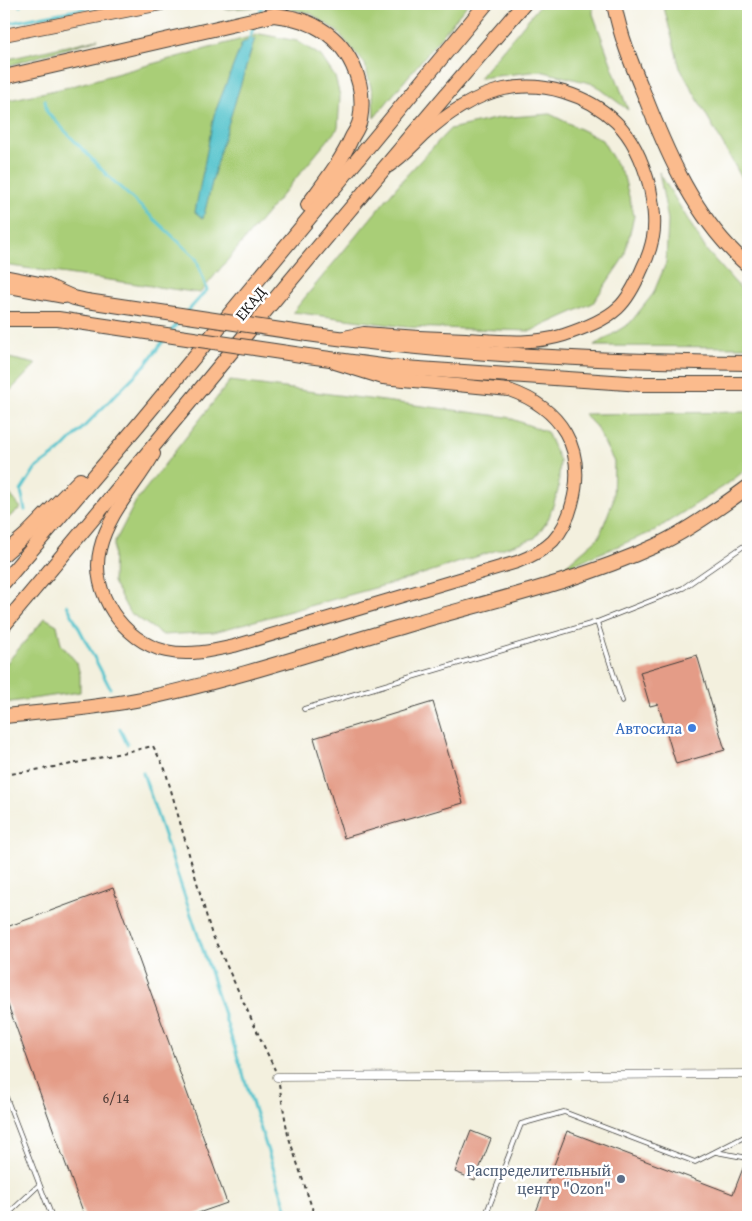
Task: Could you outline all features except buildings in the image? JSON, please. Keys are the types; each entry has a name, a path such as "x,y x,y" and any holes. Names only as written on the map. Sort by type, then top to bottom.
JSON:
{"highway":[{"name":"ЕКАД","path":"4,582 138,425 486,4"},
{"name":"ЕКАД","path":"4,626 381,172 524,4"},
{"path":"614,4 634,69 656,126 675,167 693,200 717,234 748,265"},
{"path":"4,77 274,15 293,18 315,26 336,39 348,56 358,76 361,100 360,121 344,156 295,223 274,259"},
{"path":"4,277 45,285 80,300 338,338 480,352 602,360 748,363"},
{"path":"4,319 58,319 389,367 642,384 748,384"},
{"path":"4,554 27,534 108,452 138,425"},
{"path":"4,716 87,707 156,696 536,589 657,546 724,505 748,487"}],"main road":[{"path":"4,35 161,4"},
{"path":"338,338 364,333 522,341 562,336 599,320 618,308 638,279 653,237 653,201 647,177 629,138 616,122 601,110 566,92 543,87 522,87 503,89 483,96 446,117 426,133 402,158 381,172"},
{"path":"4,286 80,300"},
{"path":"4,312 58,319"},
{"path":"157,443 154,455 110,520 101,545 97,565 107,602 120,622 141,640 164,651 192,653 234,646 517,562 535,554 553,540 569,514 576,491 575,456 567,435 560,424 540,404 527,396 509,390 383,378 354,370 326,359"}],"street":[{"path":"277,1076 748,1074"}],"lane":[{"path":"304,709 597,622 683,588 748,543"},
{"path":"597,622 622,701"},
{"path":"4,1092 52,1217"},
{"path":"485,1217 521,1124 564,1112 695,1162 748,1135"},
{"path":"715,1152 748,1158"},
{"path":"4,1217 39,1185"}],"path":[{"path":"4,775 66,765 153,746 165,769 211,932 277,1076 288,1135 315,1217"}],"green space":[{"path":"254,4 468,4 374,118 373,95 365,64 338,32 310,13 275,6 225,9"},
{"path":"541,4 593,4 593,14 628,110 594,84 540,71 479,78"},
{"path":"663,4 748,4 748,189 680,68"},
{"path":"260,34 297,41 321,56 335,77 340,96 338,128 200,293 4,265 4,101 69,87"},
{"path":"98,39 4,67 4,60"},
{"path":"550,114 602,140 624,177 634,216 624,257 593,303 531,331 406,327 293,312 404,178 450,129 499,118"},
{"path":"659,172 707,251 740,288 748,293 748,347 594,346 630,323 653,294 666,263 668,220"},
{"path":"4,357 36,364 4,397"},
{"path":"230,381 507,417 547,432 560,461 558,491 548,520 535,538 404,580 214,632 163,635 129,612 113,582 114,544 136,501"},
{"path":"748,412 748,468 726,485 652,532 562,569 599,537 613,501 614,462 596,427 584,414"},
{"path":"4,487 21,508 4,521"},
{"path":"45,618 57,625 61,644 77,663 80,675 80,692 4,703 4,666"}],"water":[{"path":"255,38 219,154 203,219 195,212 214,115 242,43"}],"waterway":[{"path":"4,24 106,4"},
{"path":"259,15 263,4"},
{"path":"249,40 255,23"},
{"path":"45,100 47,112 108,176 196,258 207,290 187,312"},
{"path":"171,331 182,318"},
{"path":"25,510 21,491 35,469 61,450 145,365 164,340"},
{"path":"67,605 110,688"},
{"path":"120,729 127,744"},
{"path":"143,773 209,968 289,1217"}],"place":[{"name":"Автосила","path":"692,728"},
{"name":"Распределительный центр \"Ozon\"","path":"621,1179"}]}
